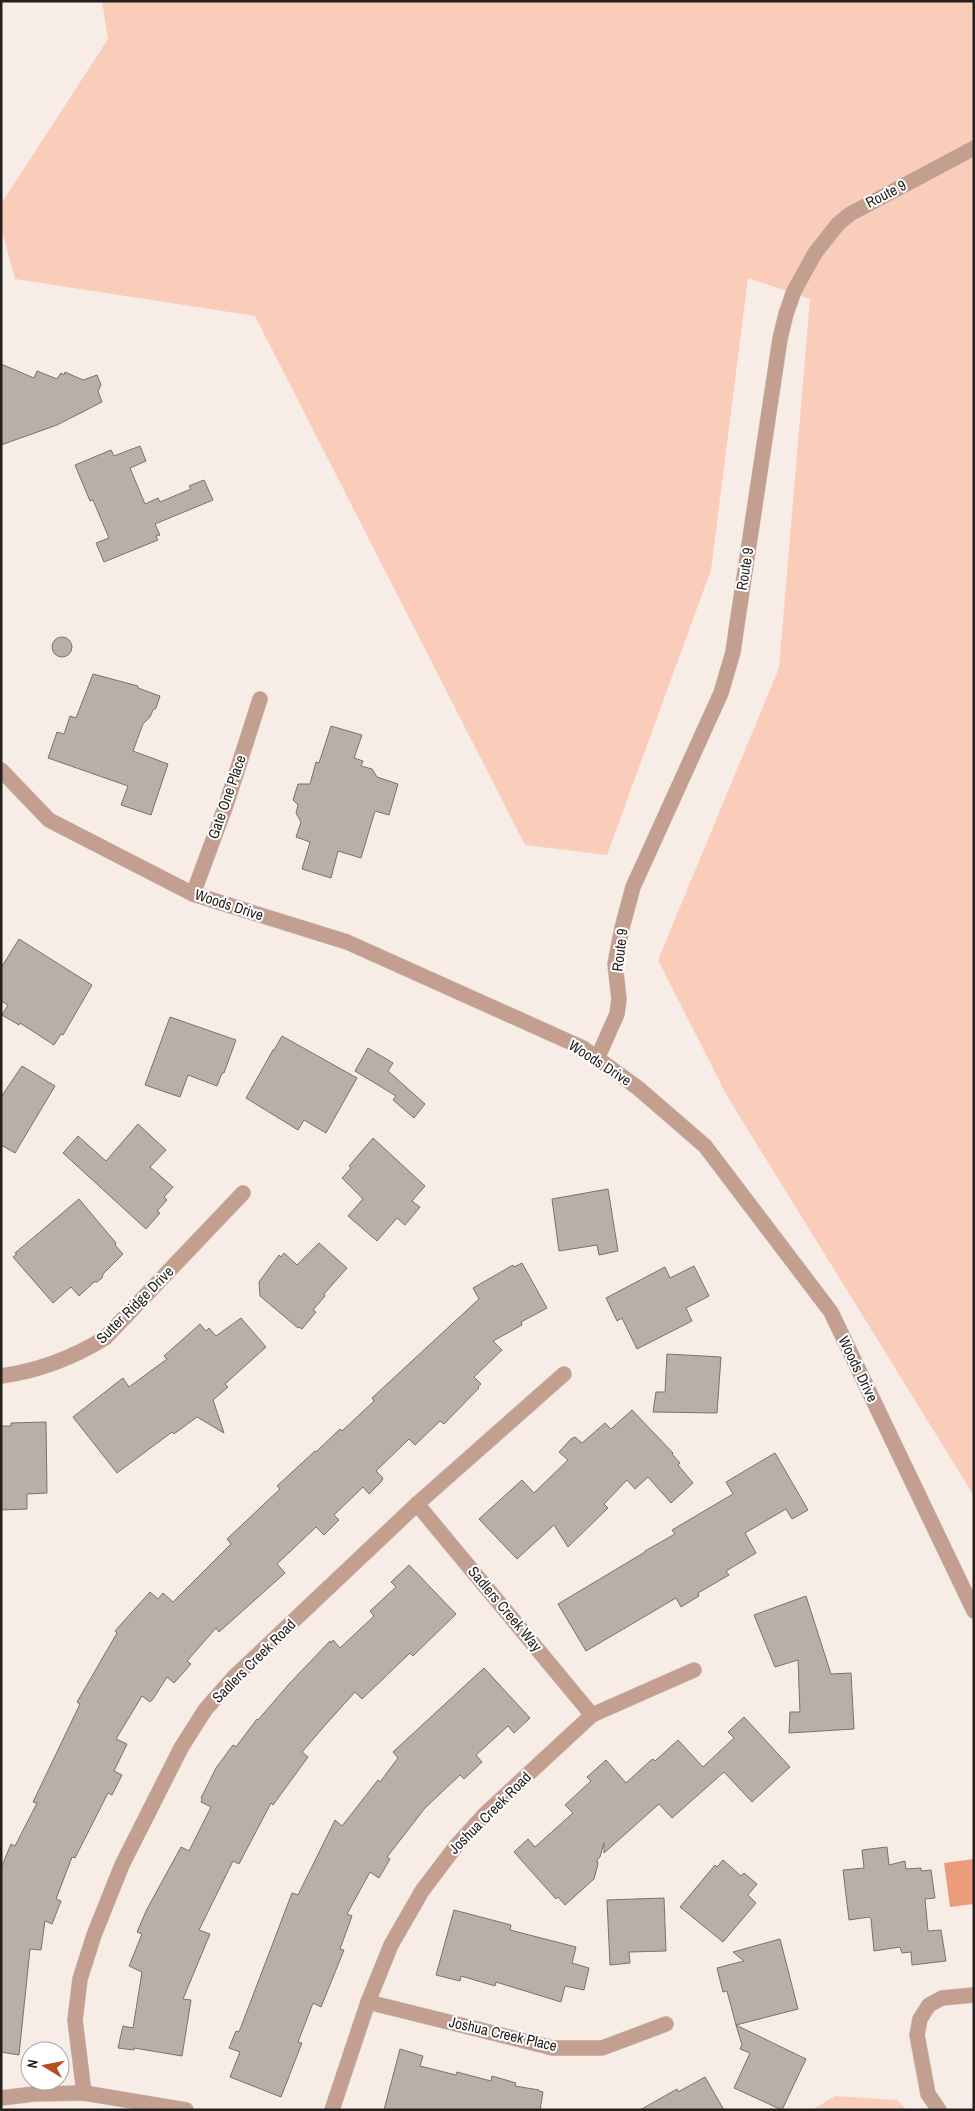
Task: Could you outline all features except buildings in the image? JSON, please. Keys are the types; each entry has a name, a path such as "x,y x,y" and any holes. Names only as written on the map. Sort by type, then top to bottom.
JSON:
{"street":[{"name":"Route 9","path":"597,1059 617,1014 619,999 615,964 633,887 713,712 728,672 736,631 780,339 794,291 815,253 838,224 850,214 974,148"},
{"name":"Gate One Place","path":"193,894 226,805 260,700"},
{"name":"Woods Drive","path":"1,770 49,820 193,894 346,942 583,1048 638,1088 705,1146 831,1312 974,1611"},
{"name":"Sutter Ridge Drive","path":"1,1376 35,1369 60,1361 105,1338 243,1193"},
{"name":"Sadlers Creek Road","path":"84,2094 75,2020 80,1979 106,1901 181,1748 205,1710 234,1677 417,1504 564,1374"},
{"name":"Sadlers Creek Way","path":"417,1504 592,1715"},
{"name":"Joshua Creek Road","path":"332,2110 368,2002 395,1938 422,1891 441,1864 485,1814 592,1715 694,1670"},
{"path":"938,2110 928,2094 917,2035 920,2018 929,2005 942,1998 974,1995"},
{"name":"Joshua Creek Place","path":"368,2002 553,2048 602,2048 666,2024"},
{"path":"1,2098 34,2094 84,2094 186,2110"}],"shaded area":[{"path":"102,1 974,1 974,1496 727,1096 658,960 779,668 810,299 748,278 711,570 607,855 525,845 255,316 15,279 1,227 1,204 108,39"},
{"path":"974,1859 974,1904 950,1907 944,1863"},
{"path":"835,2096 897,2100 907,2110 812,2110"}]}
